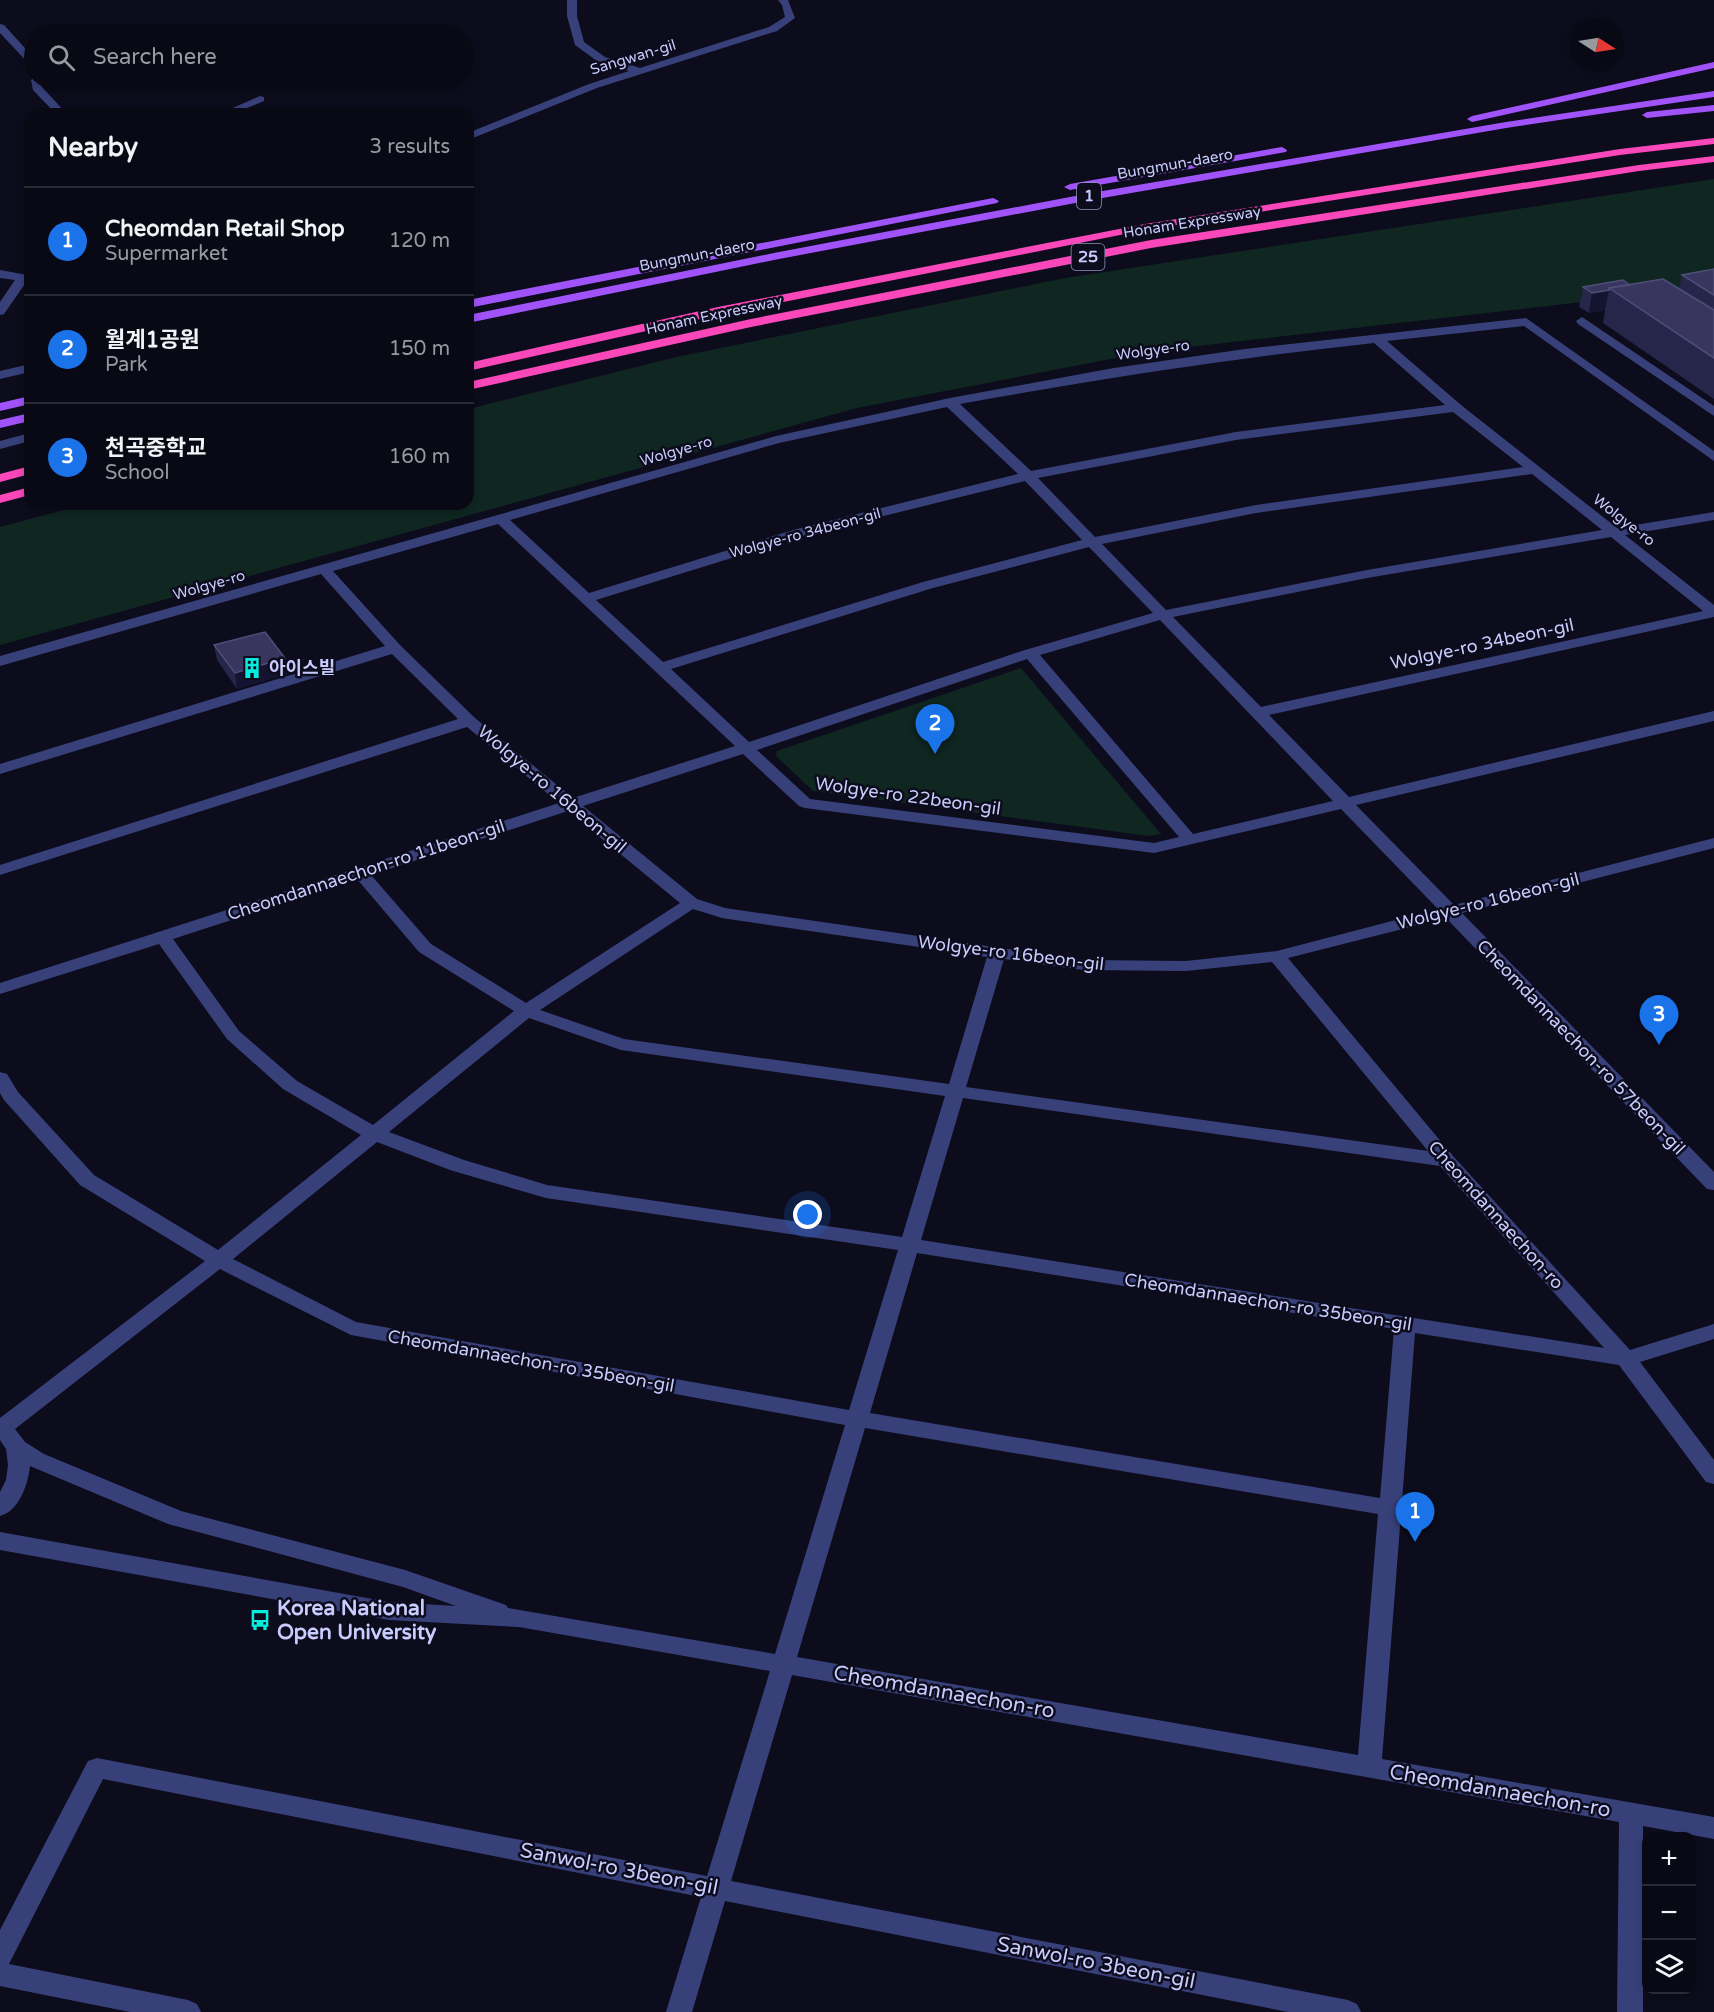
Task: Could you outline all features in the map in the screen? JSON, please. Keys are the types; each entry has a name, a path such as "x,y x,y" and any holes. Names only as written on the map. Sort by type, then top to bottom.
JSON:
{"highway":[{"name":"Honam Expressway","path":"474,366 718,310 1144,227 1620,152 1714,141"},
{"name":"Honam Expressway","path":"474,385 751,323 1151,244 1639,168 1714,159"},
{"path":"0,477 24,471"},
{"path":"0,499 24,493"}],"main road":[{"path":"1472,119 1714,65"},
{"name":"Bungmun-daero","path":"1058,189 1472,119 1714,84"},
{"name":"Bungmun-daero","path":"474,318 591,292 1087,196 1440,136 1714,94"},
{"path":"1440,136 1525,133 1645,115 1714,108"},
{"name":"Bungmun-daero","path":"474,303 1011,198"},
{"path":"0,407 24,401"},
{"path":"0,424 24,418"}],"street":[{"path":"572,0 570,11 575,21 579,43 601,59 642,72"},
{"name":"Sangwan-gil","path":"474,135 593,86 773,29 790,18 787,5 783,0"},
{"path":"0,27 24,52"},
{"path":"39,90 56,108"},
{"path":"238,108 260,99"},
{"path":"0,274 23,278 0,311"},
{"path":"1604,317 1582,321 1714,412"},
{"name":"Wolgye-ro","path":"0,661 776,440 950,402 1124,371 1245,353 1526,322 1714,457"},
{"name":"Wolgye-ro","path":"1376,338 1456,408 1714,613"},
{"path":"0,375 24,369"},
{"path":"950,402 1028,476 1449,910"},
{"name":"Wolgye-ro 34beon-gil","path":"585,599 798,533 1028,476 1236,436 1456,408"},
{"path":"0,445 24,439"},
{"path":"660,668 883,597 1092,542 1306,500 1534,470"},
{"path":"746,748 1030,653 1162,615 1367,574 1714,516"},
{"name":"Wolgye-ro 22beon-gil","path":"500,518 805,803 1154,848 1344,803"},
{"name":"Wolgye-ro 16beon-gil","path":"324,569 395,648 469,721 691,903 722,914 1083,965 1186,966 1276,956 1714,843"},
{"name":"Wolgye-ro 34beon-gil","path":"1257,713 1714,613"},
{"path":"0,769 395,648"},
{"path":"1030,653 1189,839"},
{"path":"1344,803 1714,716"},
{"name":"Wolgye-ro 16beon-gil","path":"0,870 469,721"},
{"name":"Cheomdannaechon-ro 11beon-gil","path":"0,989 746,748"},
{"path":"360,872 425,948 526,1011 621,1044 1446,1160"},
{"path":"0,1508 16,1486 21,1466 17,1448 6,1432 0,1429 219,1260 526,1011 691,903"},
{"name":"Cheomdannaechon-ro 57beon-gil","path":"1449,910 1714,1184"},
{"path":"162,936 233,1035 290,1085 373,1133"},
{"path":"679,2012 997,954"},
{"name":"Cheomdannaechon-ro","path":"1276,956 1446,1160 1626,1359 1714,1476"},
{"path":"0,1078 11,1096 87,1180 219,1260"},
{"name":"Cheomdannaechon-ro 35beon-gil","path":"373,1133 457,1165 546,1191 909,1245 1626,1359"},
{"name":"Cheomdannaechon-ro 35beon-gil","path":"219,1260 351,1328 858,1419 1391,1508"},
{"name":"Cheomdannaechon-ro","path":"1369,1767 1405,1324"},
{"path":"1626,1359 1714,1331"},
{"path":"17,1448 36,1460 176,1518 405,1579 519,1618"},
{"path":"0,1541 389,1611 519,1618"},
{"name":"Cheomdannaechon-ro","path":"519,1618 1714,1828"},
{"name":"Sanwol-ro 3beon-gil","path":"0,1956 97,1768 1348,2012"},
{"name":"Cheomdannaechon-ro","path":"1630,2012 1631,1815"},
{"path":"0,1974 188,2012"}],"green space":[{"path":"1714,179 1714,287 1189,347 1121,357 857,408 0,645 0,527 64,510 474,510 474,408 676,357 1065,278"},
{"path":"1021,668 1161,834 1149,836 813,791 776,756 777,751"}],"building":[{"path":"1714,269 1714,295 1682,275"},
{"path":"1663,279 1714,310 1714,358 1609,288"},
{"path":"1623,280 1630,285 1592,293 1583,287"},
{"path":"265,632 285,658 235,673 214,645"}],"place":[{"name":"아이스빌","path":"252,668"},
{"name":"월계1공원","path":"935,754"},
{"name":"천곡중학교","path":"1659,1045"},
{"name":"Cheomdan Retail Shop","path":"1415,1542"},
{"name":"Korea National Open University","path":"260,1620"}]}
